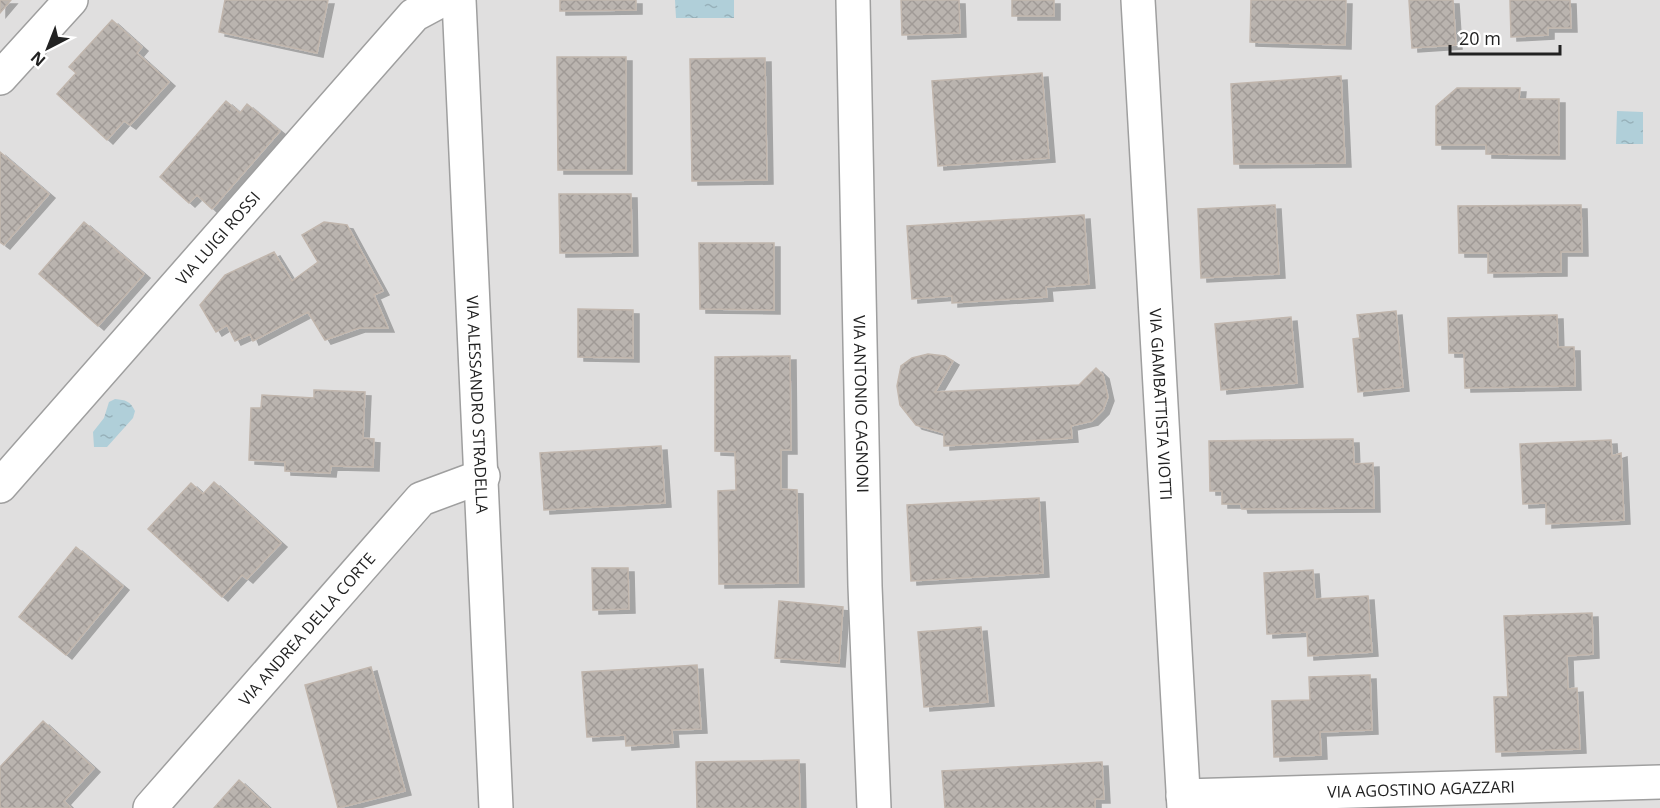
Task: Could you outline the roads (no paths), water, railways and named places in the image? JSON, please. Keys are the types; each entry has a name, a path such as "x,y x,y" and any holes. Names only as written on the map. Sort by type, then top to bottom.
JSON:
{"street":[{"path":"0,78 71,0"},
{"name":"VIA LUIGI ROSSI","path":"0,486 414,15 442,0"},
{"name":"VIA ALESSANDRO STRADELLA","path":"459,0 483,476 496,808"},
{"name":"VIA ANTONIO CAGNONI","path":"853,0 865,586 874,808"},
{"name":"VIA GIAMBATTISTA VIOTTI","path":"1138,0 1183,802"},
{"name":"VIA ANDREA DELLA CORTE","path":"150,808 421,499 483,476"},
{"name":"VIA AGOSTINO AGAZZARI","path":"1183,802 1660,782"}],"water":[{"path":"675,0 734,0 734,18 676,18"},
{"path":"1617,111 1643,112 1643,144 1616,144"},
{"path":"115,399 131,405 135,411 133,418 107,447 94,447 93,432 104,418 109,402"}]}
